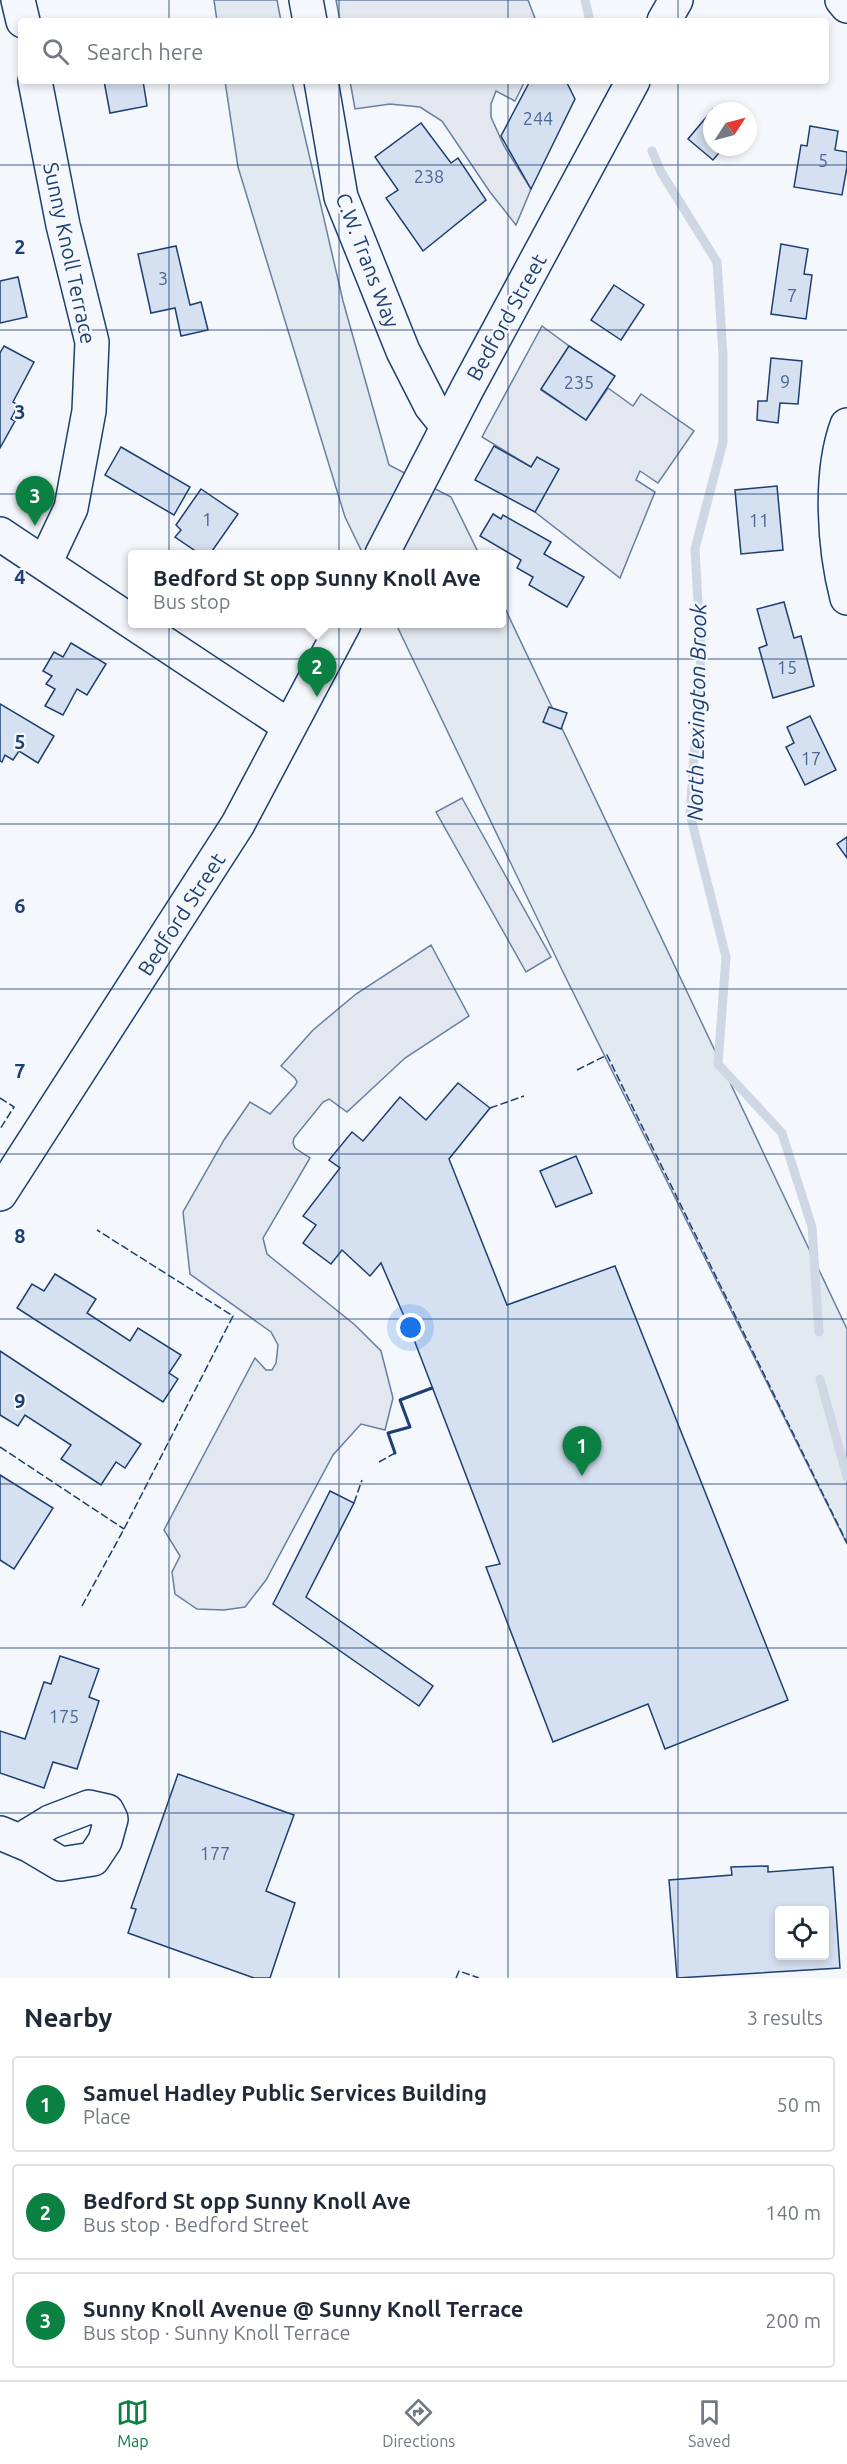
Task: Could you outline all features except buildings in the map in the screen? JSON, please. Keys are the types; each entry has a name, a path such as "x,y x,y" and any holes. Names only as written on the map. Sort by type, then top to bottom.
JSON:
{"main road":[{"path":"18,0 21,18"},
{"path":"306,0 309,18"},
{"path":"666,18 676,0"},
{"path":"842,0 847,6"},
{"name":"Sunny Knoll Terrace","path":"35,84 63,225 92,342 89,411 71,508 45,563"},
{"name":"C.W. Trans Way","path":"322,84 341,197 403,351 431,406 447,426"},
{"name":"Bedford Street","path":"385,550 447,426 631,84"},
{"path":"847,424 839,446 836,511 840,570 847,598"},
{"path":"0,534 128,619"},
{"path":"142,628 289,726"},
{"name":"Bedford Street","path":"0,1194 238,824 342,628"}],"shaded area":[{"path":"214,0 277,0 280,18 217,18"},
{"path":"336,0 528,0 535,18 339,18"},
{"path":"225,84 293,84 343,301 389,465 451,497 477,550 361,550 345,517 238,167"},
{"path":"351,84 524,84 515,101 496,91 491,104 491,117 504,146 531,189 516,225 490,192 442,121 420,107 390,104 355,109"},
{"path":"542,326 569,346 541,390 586,420 608,388 633,406 641,394 694,431 658,483 640,471 636,480 655,492 620,578 535,512 558,470 531,467 482,437"},
{"path":"506,610 847,1329 847,1544 563,972 398,628 506,628"},
{"path":"462,798 551,957 526,972 436,812"},
{"path":"431,945 469,1016 405,1058 347,1112 329,1099 323,1102 294,1138 295,1148 310,1158 263,1238 267,1254 355,1325 381,1351 393,1398 385,1430 361,1424 333,1455 266,1580 245,1607 224,1610 197,1609 175,1594 172,1572 180,1556 164,1530 255,1358 266,1370 272,1370 276,1363 278,1345 271,1332 190,1274 183,1212 224,1140 250,1102 270,1114 295,1086 297,1082 295,1078 281,1066 313,1030 356,994"}],"waterway":[{"name":"North Lexington Brook","path":"585,0 589,18"},
{"name":"North Lexington Brook","path":"652,151 661,172 717,262 723,355 723,442 695,549 701,656 690,814 726,957 718,1064 782,1133 812,1227 819,1332"},
{"name":"North Lexington Brook","path":"820,1379 847,1477"}],"fence":[{"path":"577,1070 607,1055 847,1543"},
{"path":"490,1108 524,1096"},
{"path":"0,1098 14,1107 0,1129"},
{"path":"82,1606 233,1316 97,1230"},
{"path":"0,1447 124,1529"},
{"path":"379,1462 395,1453"},
{"path":"354,1503 362,1480"},
{"path":"456,1978 459,1971 479,1978"}],"wall":[{"path":"395,1453 388,1433 410,1427 400,1400 432,1388"}],"place":[{"name":"Sunny Knoll Avenue @ Sunny Knoll Terrace","path":"35,526"},
{"name":"Bedford St opp Sunny Knoll Ave","path":"317,697"},
{"name":"Samuel Hadley Public Services Building","path":"582,1476"}]}
